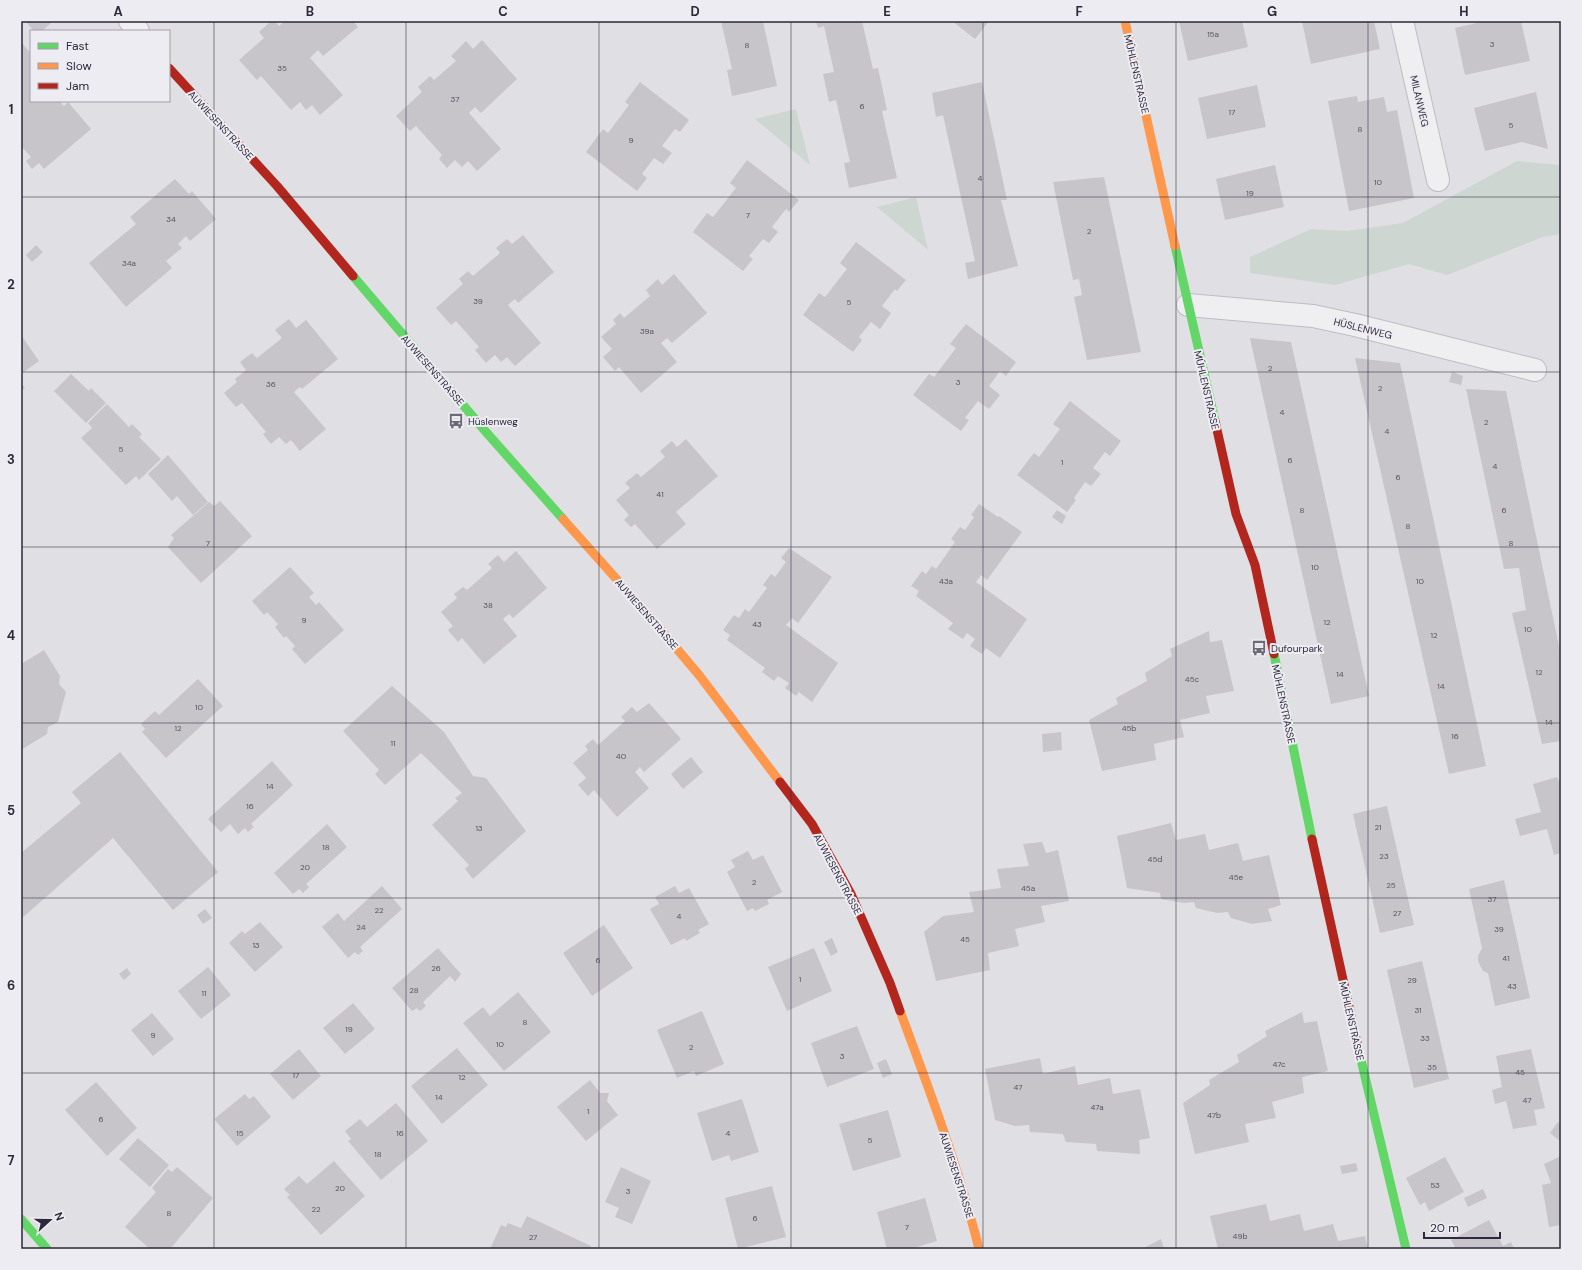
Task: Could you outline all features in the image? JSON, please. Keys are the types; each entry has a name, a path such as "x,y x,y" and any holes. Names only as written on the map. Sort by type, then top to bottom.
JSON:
{"street":[{"path":"130,21 137,30"},
{"name":"MÜHLENSTRASSE","path":"1125,21 1236,514 1255,565 1350,1013 1406,1249"},
{"name":"MILANWEG","path":"1402,21 1438,180"},
{"name":"AUWIESENSTRASSE","path":"170,69 277,186 486,432 635,599 699,675 812,824 851,894 890,983 935,1107 971,1217 979,1249"},
{"name":"HÜSLENWEG","path":"1188,305 1313,316 1536,370"},
{"path":"21,1219 47,1249"}],"shaded area":[{"path":"796,109 810,165 755,119"},
{"path":"1517,161 1561,165 1561,234 1543,237 1447,275 1409,264 1335,285 1250,273 1250,257 1311,229 1347,231 1403,223"},
{"path":"916,197 928,250 877,207"}],"building":[{"path":"25,21 53,21 43,30 33,30"},
{"path":"271,21 275,21 279,26 285,21 353,21 358,27 323,56 318,50 310,58 343,95 320,115 312,105 306,110 300,102 291,110 261,76 257,80 239,60 264,38 259,32"},
{"path":"721,21 763,21 777,86 732,96 727,70 732,69"},
{"path":"816,21 862,21 873,69 878,68 887,110 882,111 897,178 849,188 844,163 850,162 836,100 829,102 823,74 834,72 824,26 818,28"},
{"path":"952,21 989,21 975,39"},
{"path":"1179,21 1242,21 1248,47 1188,61"},
{"path":"1302,21 1374,21 1380,49 1311,64"},
{"path":"1486,21 1521,21 1530,61 1465,75 1455,28"},
{"path":"482,40 517,79 481,113 475,107 469,113 501,149 477,171 468,161 462,167 455,160 447,168 439,159 442,155 416,126 410,131 396,116 422,92 418,87 430,76 434,80 456,61 451,56 466,41 473,49"},
{"path":"22,43 30,53 30,102 60,102 64,106 68,102 91,129 44,169 39,163 32,169 26,161 31,157 21,146"},
{"path":"640,82 689,120 680,132 675,129 662,146 672,153 663,164 654,158 642,174 647,178 637,191 586,152 603,129 608,133 629,105 625,102"},
{"path":"982,82 1007,200 1001,200 1018,266 968,279 965,263 975,261 943,115 936,117 932,93"},
{"path":"1257,85 1266,127 1207,139 1198,98"},
{"path":"1536,92 1548,149 1522,142 1485,151 1474,108"},
{"path":"1357,96 1358,102 1384,97 1387,112 1397,110 1414,198 1349,211 1328,101"},
{"path":"747,160 799,200 789,212 786,209 772,227 778,232 769,243 763,239 749,256 753,259 743,271 693,232 707,213 713,217 736,188 730,183"},
{"path":"1275,165 1284,207 1225,220 1216,179"},
{"path":"1104,177 1141,352 1087,360 1074,297 1082,295 1079,279 1073,280 1053,182"},
{"path":"175,179 189,194 192,191 216,219 190,241 186,236 178,244 182,248 166,261 172,268 126,307 89,263 136,224 130,217"},
{"path":"523,235 554,272 518,303 515,299 508,305 541,343 515,366 507,357 501,362 495,355 486,363 475,350 479,347 456,321 451,325 436,308 463,284 459,279 468,271 473,276 500,253 496,248 507,239 512,244"},
{"path":"856,242 906,280 897,291 895,289 882,306 891,313 880,329 871,322 859,337 862,340 853,352 803,315 819,293 825,297 847,269 840,263"},
{"path":"36,245 43,252 32,262 26,255"},
{"path":"674,274 707,313 672,343 667,338 661,343 677,362 641,393 619,367 615,371 603,357 612,349 601,337 616,324 613,320 620,313 624,318 650,296 646,290 658,279 662,285"},
{"path":"289,319 296,328 306,320 338,359 302,389 300,387 294,392 326,429 300,451 291,440 286,444 279,437 271,444 263,434 266,432 242,403 236,407 224,393 237,382 235,379 246,370 240,362 252,353 257,358 282,338 275,330"},
{"path":"966,324 1016,362 1006,376 1000,371 989,386 1000,395 989,409 978,401 965,418 969,420 961,431 913,395 929,374 934,377 956,348 950,344"},
{"path":"21,335 39,361 21,374"},
{"path":"1250,338 1291,342 1369,696 1331,704"},
{"path":"1355,358 1400,363 1486,766 1449,774"},
{"path":"1452,372 1463,376 1461,385 1449,382"},
{"path":"71,374 89,391 91,388 106,403 86,423 54,391"},
{"path":"21,383 25,388 21,391"},
{"path":"1466,389 1506,391 1561,656 1561,741 1542,744 1512,613 1526,610 1519,568 1504,569"},
{"path":"1070,401 1121,441 1110,456 1105,452 1093,468 1101,474 1091,486 1085,482 1074,498 1076,500 1067,512 1017,475 1034,453 1039,457 1060,429 1053,424"},
{"path":"107,404 129,427 132,424 142,434 139,437 161,459 139,480 136,476 126,485 81,438 92,428 88,423"},
{"path":"686,439 718,476 676,512 686,524 657,549 635,524 631,527 624,520 629,515 616,500 630,488 625,483 637,473 641,477 665,457 660,451 672,441 677,447"},
{"path":"168,455 208,502 193,515 177,496 172,501 148,474"},
{"path":"220,501 252,536 201,583 168,547 174,538 171,535 209,502 214,506"},
{"path":"979,504 1022,532 987,580 981,575 976,582 1027,619 1000,658 986,648 982,654 970,646 975,639 967,633 963,639 948,629 953,623 916,596 919,591 911,586 922,571 926,574 932,566 936,569 955,542 951,539 960,527 965,530 974,517 971,515"},
{"path":"1057,510 1066,516 1062,524 1052,517"},
{"path":"789,548 832,577 798,623 792,618 786,625 838,663 812,702 799,692 796,696 785,688 789,683 778,676 774,681 762,672 765,668 727,640 730,635 723,630 734,615 739,618 745,609 749,612 767,588 763,585 771,574 775,577 786,562 781,558"},
{"path":"516,551 547,588 513,618 509,614 503,619 517,636 484,664 462,638 458,642 448,630 453,626 441,612 457,598 454,594 463,587 467,590 492,568 488,564 498,555 504,562"},
{"path":"290,567 314,593 309,597 316,605 319,602 344,630 305,664 292,649 295,646 286,636 284,638 275,627 278,624 267,612 264,615 252,601"},
{"path":"1209,631 1210,642 1222,640 1234,691 1206,696 1210,713 1180,720 1184,737 1154,744 1156,760 1102,771 1089,720 1118,704 1116,698 1147,681 1145,673 1172,656 1170,649"},
{"path":"44,650 60,676 59,684 66,692 58,722 48,727 47,734 21,750 21,664"},
{"path":"198,679 223,706 166,758 142,732 145,729 141,724 155,711 159,715"},
{"path":"392,686 444,732 473,776 486,778 526,831 473,879 465,869 469,865 432,825 458,801 455,798 462,793 421,753 385,785 375,774 379,770 343,731"},
{"path":"649,703 681,739 644,772 640,767 635,772 649,788 617,817 594,790 588,796 578,785 586,778 573,763 588,750 585,746 593,739 598,745 625,721 621,717 632,707 637,712"},
{"path":"1061,732 1062,750 1043,752 1042,734"},
{"path":"120,752 218,872 173,910 113,838 21,919 21,853 81,803 72,792"},
{"path":"691,757 703,772 683,789 671,774"},
{"path":"272,761 293,785 251,824 254,827 248,832 245,828 238,834 230,824 221,832 208,819"},
{"path":"1557,777 1559,781 1561,781 1561,853 1554,855 1547,829 1520,836 1515,819 1541,812 1533,784"},
{"path":"1387,806 1414,925 1380,933 1353,814"},
{"path":"1171,823 1176,840 1205,834 1209,850 1238,843 1243,861 1269,855 1281,905 1268,909 1272,921 1252,924 1231,918 1228,912 1217,913 1196,908 1194,902 1184,903 1161,899 1160,893 1127,888 1117,836"},
{"path":"327,824 347,847 306,884 309,887 303,893 299,889 293,894 274,873"},
{"path":"1042,842 1046,853 1058,850 1069,901 1041,906 1045,922 1015,929 1019,946 988,953 990,970 936,981 924,932 943,916 974,912 969,892 1001,888 997,869 1029,866 1023,844"},
{"path":"748,851 753,860 763,855 782,892 767,900 769,904 755,911 753,908 747,911 727,872 735,867 731,860"},
{"path":"1504,880 1530,998 1495,1006 1488,973 1483,971 1478,961 1478,956 1482,948 1469,889"},
{"path":"382,886 402,909 360,947 363,951 358,955 355,952 348,958 322,927 338,913 344,921"},
{"path":"675,886 679,893 689,888 709,924 698,930 700,933 686,941 685,938 671,945 650,909 659,904 655,897"},
{"path":"205,909 212,918 203,924 197,915"},
{"path":"260,922 283,947 255,972 229,943 242,931 245,934"},
{"path":"604,925 633,968 592,996 563,953"},
{"path":"832,938 838,952 831,956 824,942"},
{"path":"438,948 461,974 455,982 450,976 423,1002 426,1006 420,1011 417,1008 412,1011 392,988"},
{"path":"814,948 832,991 787,1011 768,967"},
{"path":"1422,961 1449,1079 1414,1088 1387,970"},
{"path":"208,967 231,995 201,1019 178,991"},
{"path":"127,968 131,974 124,980 119,974"},
{"path":"518,992 551,1032 504,1071 463,1023 483,1007 490,1016"},
{"path":"353,1003 375,1029 345,1054 323,1028"},
{"path":"702,1011 724,1064 696,1076 694,1071 677,1078 657,1030"},
{"path":"1302,1012 1304,1023 1317,1021 1328,1071 1302,1077 1304,1093 1272,1102 1276,1118 1245,1124 1249,1142 1195,1154 1183,1103 1210,1085 1209,1080 1239,1062 1237,1055 1267,1036 1265,1031"},
{"path":"152,1013 174,1039 153,1056 131,1030"},
{"path":"857,1026 874,1069 827,1087 811,1043"},
{"path":"457,1048 488,1085 442,1124 411,1086"},
{"path":"299,1049 321,1076 293,1100 270,1074"},
{"path":"1531,1049 1545,1108 1534,1110 1537,1125 1513,1129 1506,1101 1495,1104 1492,1090 1502,1087 1496,1056"},
{"path":"1040,1058 1043,1074 1075,1066 1078,1085 1110,1078 1113,1094 1140,1089 1150,1138 1139,1140 1140,1154 1097,1151 1096,1144 1066,1142 1063,1134 1030,1132 1029,1125 1015,1126 995,1120 985,1069"},
{"path":"886,1059 892,1074 883,1078 877,1063"},
{"path":"590,1080 600,1093 609,1093 607,1101 618,1115 586,1141 557,1107"},
{"path":"96,1082 137,1128 107,1156 65,1110"},
{"path":"245,1094 249,1099 254,1096 271,1117 237,1146 214,1119"},
{"path":"742,1099 759,1152 731,1161 729,1155 712,1161 697,1113"},
{"path":"396,1103 428,1141 381,1180 348,1141 351,1139 345,1131 360,1119 367,1127"},
{"path":"888,1110 901,1157 853,1171 839,1124"},
{"path":"1558,1122 1561,1124 1560,1141 1550,1133"},
{"path":"138,1138 169,1165 150,1187 119,1159"},
{"path":"1561,1156 1561,1225 1549,1227 1542,1185 1551,1183 1544,1164"},
{"path":"1445,1157 1464,1192 1429,1211 1425,1202 1420,1205 1406,1178"},
{"path":"334,1161 365,1196 321,1235 287,1197 290,1195 284,1189 299,1176 307,1184"},
{"path":"1356,1163 1358,1171 1342,1174 1340,1166"},
{"path":"177,1167 213,1198 170,1249 150,1249 125,1227 156,1192 152,1188 168,1169 172,1172"},
{"path":"621,1167 651,1181 632,1224 615,1217 619,1208 605,1202"},
{"path":"772,1186 786,1237 738,1249 725,1198"},
{"path":"1483,1189 1487,1198 1468,1207 1464,1198"},
{"path":"925,1198 937,1241 910,1249 887,1249 877,1212"},
{"path":"1266,1204 1270,1221 1300,1214 1304,1231 1333,1224 1338,1241 1365,1236 1368,1249 1218,1249 1210,1216"},
{"path":"527,1216 591,1246 589,1249 490,1249 501,1225 506,1227 508,1223 521,1228"},
{"path":"1489,1220 1503,1246 1511,1242 1514,1249 1451,1249 1455,1247 1451,1240"},
{"path":"1161,1239 1164,1249 1142,1249"}],"traffic: fast":[{"path":"1175,246 1215,421"},
{"path":"353,276 486,432 563,519"},
{"path":"1274,654 1312,839"},
{"path":"1357,1043 1406,1249"},
{"path":"21,1219 47,1249"}],"traffic: slow":[{"path":"1125,21 1175,246"},
{"path":"563,519 644,610 699,675 780,782"},
{"path":"900,1011 953,1159 979,1249"}],"traffic: jam":[{"path":"170,69 277,186 353,276"},
{"path":"1215,421 1236,514 1255,565 1274,654"},
{"path":"780,782 812,824 851,894 890,983 900,1011"},
{"path":"1312,839 1357,1043"}],"place":[{"name":"Hüslenweg","path":"456,421"},
{"name":"Dufourpark","path":"1259,648"}]}
